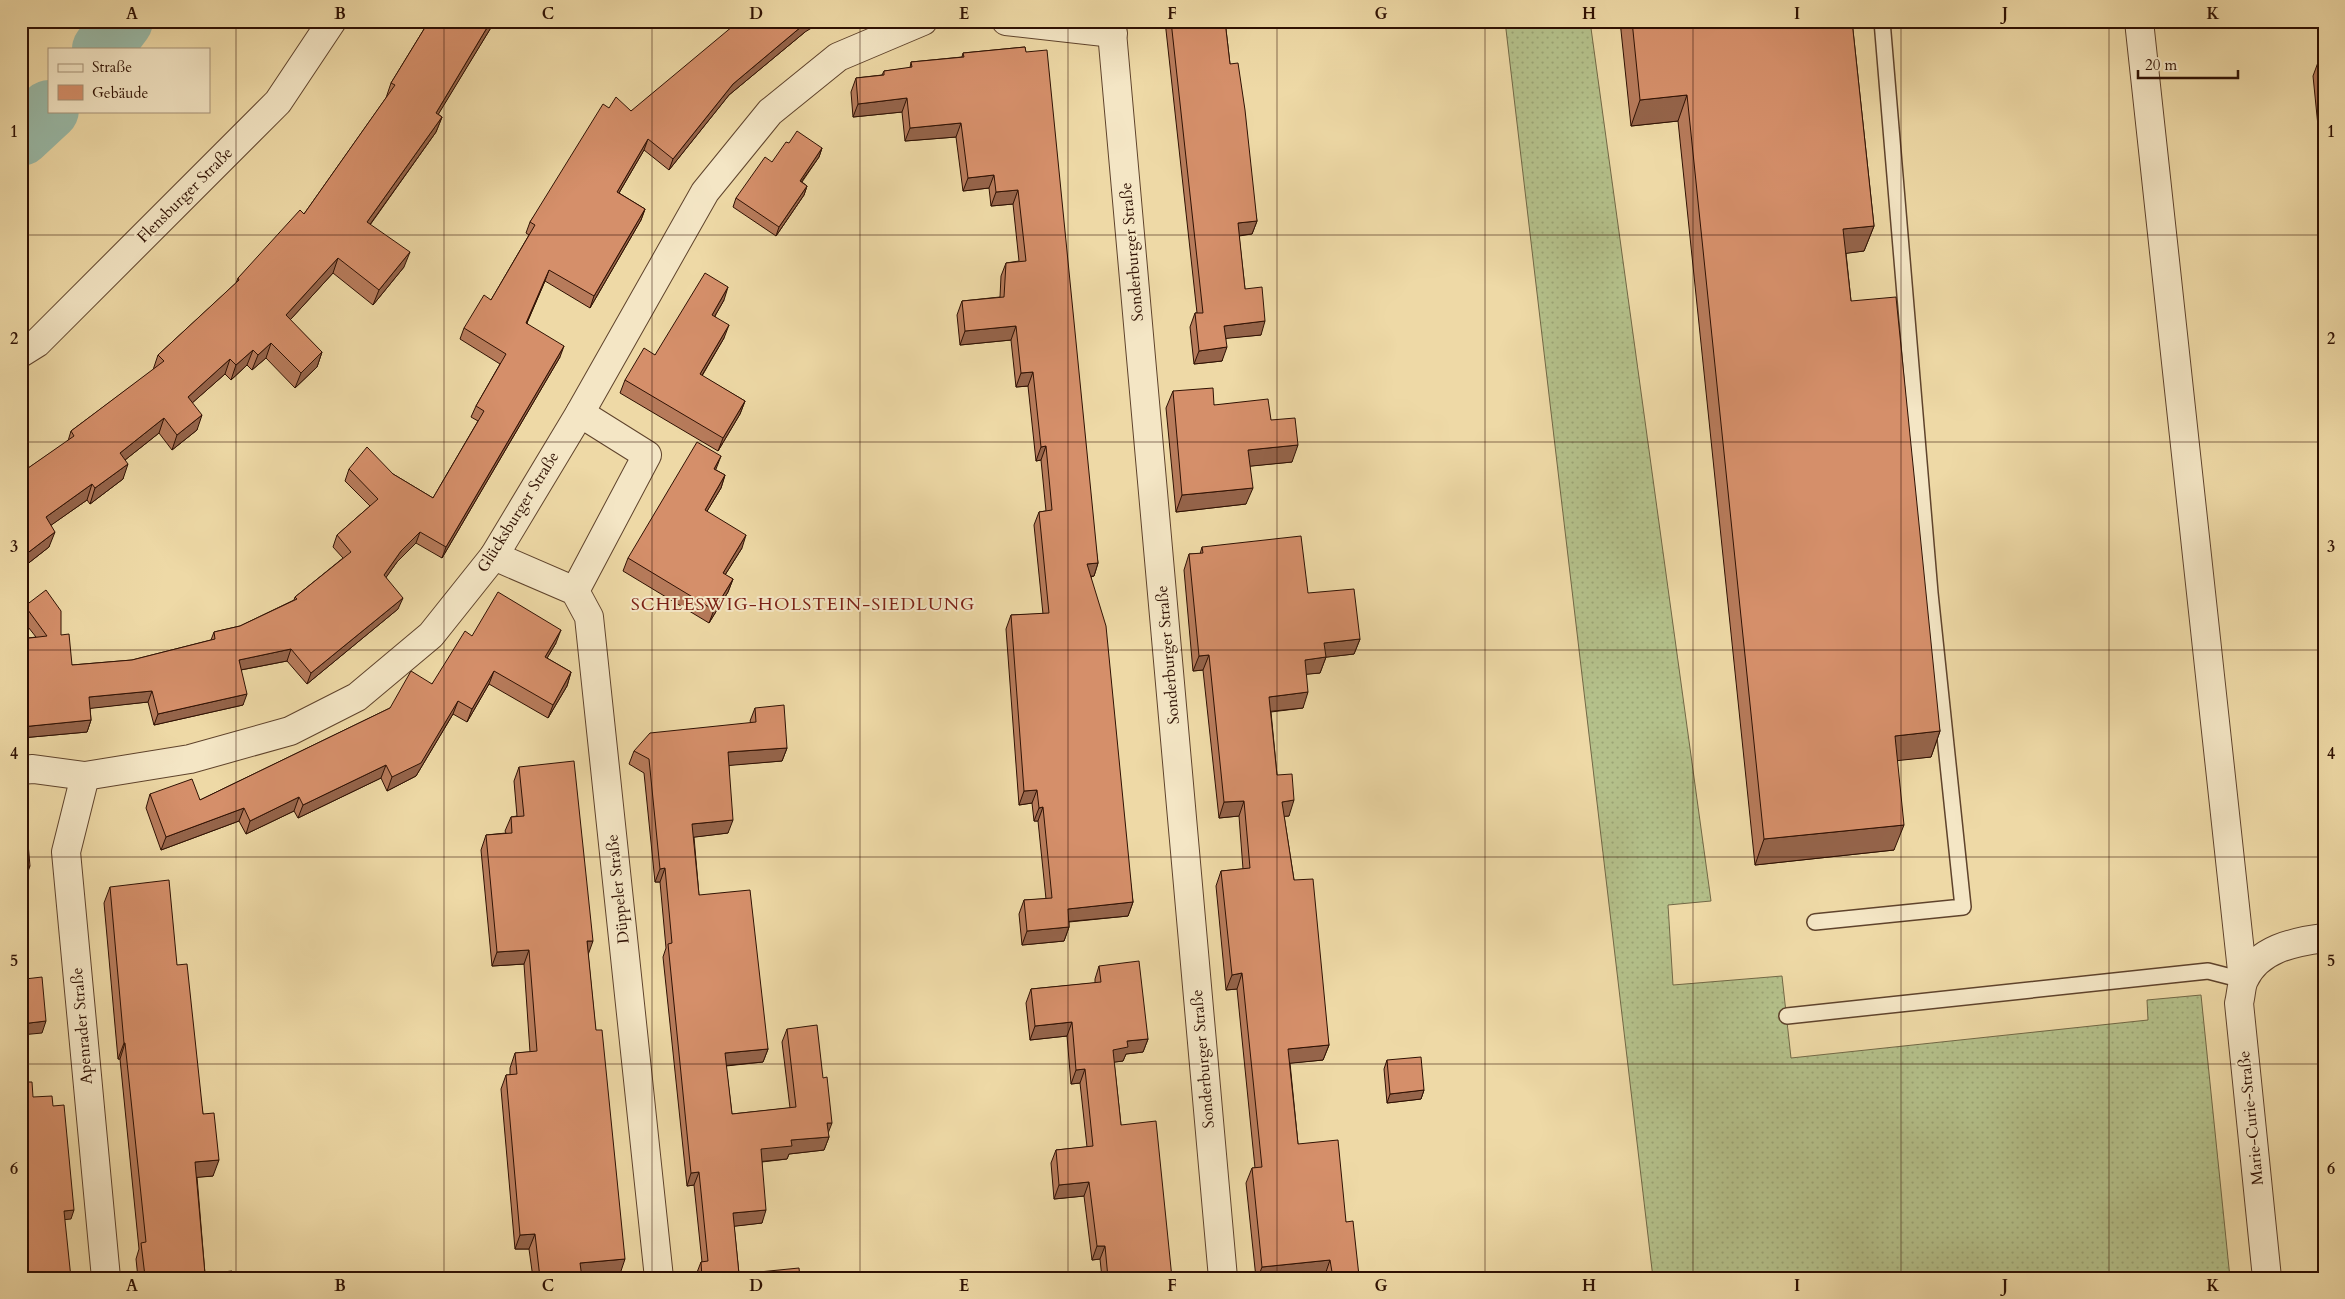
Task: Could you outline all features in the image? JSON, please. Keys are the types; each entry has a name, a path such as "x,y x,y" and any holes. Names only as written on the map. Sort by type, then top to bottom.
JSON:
{"street":[{"name":"Flensburger Straße","path":"21,353 38,343 278,102 332,21"},
{"name":"Glücksburger Straße","path":"21,770 32,769 85,776 190,759 290,731 357,697 431,635 494,556 580,413 705,192 770,112 838,57 923,21"},
{"name":"Sonderburger Straße","path":"1006,21 1112,27 1222,1278"},
{"name":"Marie-Curie-Straße","path":"2139,21 2250,971 2239,1003 2267,1278"},
{"path":"494,556 575,591 647,455 580,413"},
{"name":"Düppeler Straße","path":"575,591 589,617 659,1278"},
{"name":"Apenrader Straße","path":"85,776 66,852 106,1278"},
{"path":"2250,971 2272,951 2296,941 2324,938"}],"lane":[{"path":"1815,922 1963,907 1930,593 1882,21"},
{"path":"1788,1016 2208,971 2250,971"}],"green space":[{"path":"1505,21 1590,21 1711,901 1668,905 1673,985 1782,976 1791,1058 2148,1020 2147,1000 2201,995 2230,1278 1653,1278"}],"building":[{"path":"429,21 491,21 436,113 442,117 367,222 410,252 379,290 338,258 286,315 322,352 301,373 271,343 258,355 253,350 236,365 230,359 188,397 202,415 177,435 164,418 120,453 128,464 95,488 92,484 46,517 55,532 21,558 21,473 74,436 71,431 164,361 158,355 239,280 238,278 300,210 304,214 395,85 391,83"},
{"path":"739,21 808,21 733,84 673,159 648,139 617,192 645,209 594,296 549,270 526,323 564,346 446,547 420,532 401,551 384,575 403,598 311,673 291,649 239,660 247,694 158,714 152,691 89,697 91,720 21,727 21,639 47,636 25,606 46,590 61,611 61,635 69,634 72,665 132,660 215,639 214,632 240,626 297,599 295,597 351,552 337,535 378,499 349,469 367,447 393,474 433,498 484,411 476,406 506,354 464,328 484,295 491,300 535,225 530,222 603,104 609,108 616,97 631,111"},
{"path":"1171,21 1225,21 1230,64 1238,63 1257,221 1238,223 1245,289 1262,287 1265,321 1224,326 1227,347 1199,351 1195,313 1203,313"},
{"path":"1632,21 1852,21 1874,226 1843,229 1851,301 1896,297 1940,731 1895,736 1904,825 1764,839 1687,95 1640,100"},
{"path":"1025,47 1026,52 1047,50 1098,563 1087,564 1106,626 1133,902 1068,909 1069,927 1027,931 1024,900 1052,898 1043,807 1039,808 1037,790 1024,791 1011,615 1049,613 1039,512 1052,510 1046,446 1041,447 1033,372 1021,373 1016,326 965,331 962,301 1004,297 1006,263 1026,261 1018,190 996,192 994,175 968,178 961,123 910,128 907,98 858,104 856,78 884,75 884,71 912,67 911,62 964,57 963,53"},
{"path":"797,131 822,148 800,181 807,186 779,227 736,198 765,157 772,162 786,142 789,143"},
{"path":"705,273 728,287 712,315 729,325 700,374 745,401 723,438 625,380 644,348 655,355"},
{"path":"1213,388 1214,405 1268,399 1271,420 1295,418 1298,445 1248,450 1253,488 1182,495 1173,391"},
{"path":"697,442 721,456 714,469 725,475 705,510 746,535 723,573 733,579 714,610 628,558"},
{"path":"1301,536 1308,593 1354,589 1360,639 1324,643 1326,657 1305,660 1308,692 1269,697 1277,775 1292,774 1294,800 1282,802 1294,880 1313,879 1329,1045 1288,1049 1298,1144 1338,1140 1346,1222 1353,1221 1359,1276 1344,1278 1333,1278 1330,1260 1262,1267 1252,1168 1262,1167 1242,973 1232,975 1221,871 1250,868 1244,801 1224,802 1209,655 1199,656 1189,554 1203,553 1202,547"},
{"path":"498,592 561,630 545,657 571,672 553,705 494,671 472,709 458,701 421,763 392,777 386,765 303,805 299,797 250,821 244,808 166,837 150,794 192,779 200,800 390,708 411,671 432,684 465,631 472,636"},
{"path":"784,705 787,748 728,752 733,820 692,824 699,895 750,890 768,1049 725,1053 732,1114 796,1107 787,1029 817,1025 823,1078 827,1077 832,1123 827,1123 829,1137 791,1140 792,1146 761,1149 766,1210 733,1213 739,1274 799,1268 800,1278 702,1278 701,1262 708,1261 699,1172 691,1173 668,944 672,943 665,868 660,869 649,759 634,751 650,733 756,722 755,708"},
{"path":"574,761 593,941 587,941 596,1030 602,1030 625,1259 580,1263 582,1278 540,1278 535,1234 520,1235 506,1075 517,1074 515,1053 537,1051 529,950 497,952 486,835 512,833 511,817 524,816 519,767"},
{"path":"26,821 30,866 21,867 21,822"},
{"path":"169,880 177,965 187,964 203,1114 214,1113 219,1160 195,1162 205,1274 232,1271 233,1278 151,1278 150,1275 145,1276 141,1243 146,1242 124,1043 110,887"},
{"path":"21,950 25,979 42,977 46,1021 21,1024"},
{"path":"1139,961 1148,1039 1127,1041 1128,1047 1113,1050 1121,1125 1156,1121 1172,1278 1108,1278 1105,1246 1097,1246 1089,1182 1059,1185 1056,1150 1093,1146 1085,1069 1076,1070 1072,1022 1035,1026 1031,989 1101,982 1099,966"},
{"path":"1421,1057 1424,1090 1390,1094 1387,1060"},
{"path":"21,1065 26,1065 27,1082 32,1082 33,1097 52,1096 53,1106 64,1105 74,1210 64,1211 71,1278 21,1278"}],"waterway":[{"path":"103,48 123,21"},
{"path":"21,136 48,111"}],"district":[{"name":"SCHLESWIG-HOLSTEIN-SIEDLUNG","path":"803,604"}]}
